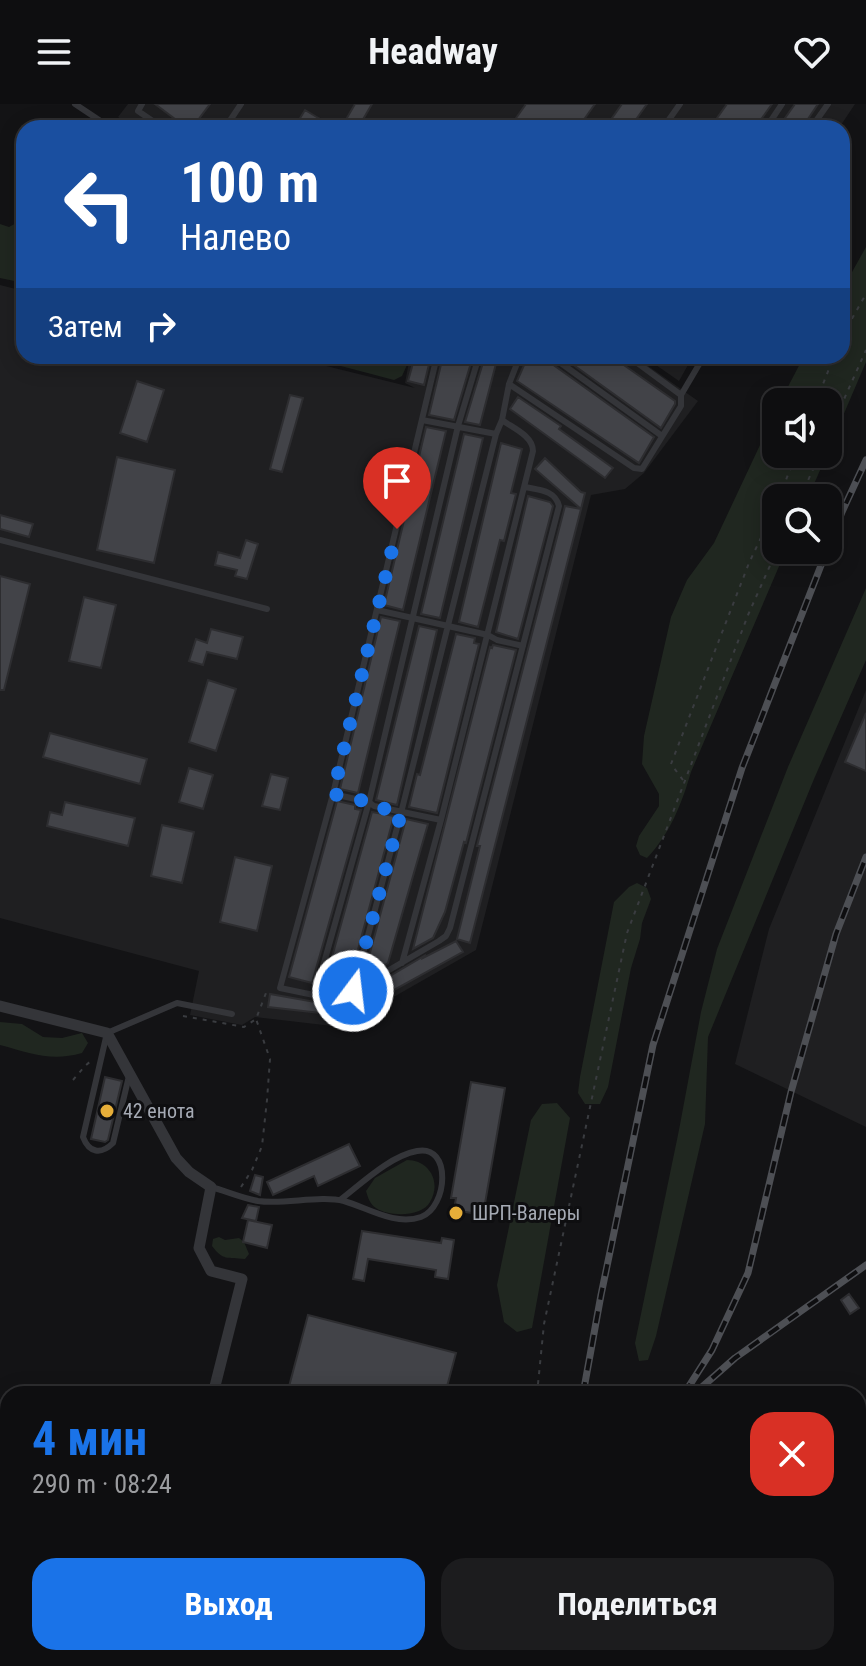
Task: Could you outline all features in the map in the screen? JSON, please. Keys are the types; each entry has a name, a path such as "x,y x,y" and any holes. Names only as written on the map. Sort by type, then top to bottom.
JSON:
{"street":[{"path":"0,1006 107,1033 176,1158 189,1172 211,1187 199,1248 211,1271 242,1279 215,1386"}],"lane":[{"path":"75,104 99,120"},
{"path":"142,104 138,111 151,120"},
{"path":"435,364 333,794 280,988 338,999 439,941 450,928 559,506 557,498 551,493 525,487"},
{"path":"315,995 369,802 458,426 477,364"},
{"path":"353,991 509,384 517,364"},
{"path":"562,364 662,436"},
{"path":"639,364 681,395"},
{"path":"509,384 634,468 642,469 681,406 681,395 699,364"},
{"path":"422,420 496,434"},
{"path":"402,963 488,635 533,444 502,420"},
{"path":"0,540 267,609"},
{"path":"377,610 523,646"},
{"path":"333,794 401,813 441,820"},
{"path":"129,1072 113,1143 98,1152 91,1149 83,1137 107,1033 177,1003 232,1014"},
{"path":"211,1187 258,1201 340,1200 401,1220 422,1217 432,1210 441,1197 442,1165 434,1154 420,1150 386,1164 340,1200"}],"path":[{"path":"850,322 866,294"},
{"path":"842,404 866,350"},
{"path":"821,388 831,364"},
{"path":"684,782 671,764 762,536"},
{"path":"538,1386 544,1324 627,933 748,615 771,564"},
{"path":"235,1194 252,1170 262,1146 264,1131 270,1059 256,1019"},
{"path":"73,1080 103,1052"}],"shaded area":[{"path":"128,104 855,104 844,120 122,120 118,117"},
{"path":"16,223 16,281 0,278 0,224 9,227"},
{"path":"866,247 866,362 842,418 842,388 787,388 800,364 850,364 850,276"},
{"path":"0,285 16,289 16,364 318,364 415,388 405,383 409,364 645,364 698,401 644,473 625,489 591,495 476,950 341,1027 255,1017 242,1025 190,1015 199,971 0,918"},
{"path":"333,364 407,364 402,376 394,380"},
{"path":"655,364 689,364 679,381"},
{"path":"762,441 762,468 821,468 814,484 762,484 762,564 780,564 674,818 647,858 640,855 636,846 659,806 659,794 642,764 644,736 671,617 687,580 714,543"},
{"path":"866,588 866,660 708,1037 705,1124 656,1336 648,1360 639,1361 635,1343 701,1012 717,949 788,767"},
{"path":"866,690 866,1127 735,1064 769,929"},
{"path":"637,883 647,888 651,899 631,968 608,1087 600,1104 585,1104 578,1093 580,1077 614,902"},
{"path":"0,1022 22,1024 43,1037 62,1038 82,1033 88,1043 82,1053 71,1056 50,1057 31,1053 0,1045"},
{"path":"557,1103 570,1118 532,1328 517,1332 504,1322 497,1285 531,1120 542,1104"},
{"path":"407,1160 422,1164 431,1174 435,1187 430,1202 420,1211 405,1214 376,1208 366,1191 375,1178"},
{"path":"219,1237 225,1240 239,1238 249,1254 245,1259 223,1256 212,1246 213,1239"}],"building":[{"path":"155,104 210,104 198,120 176,120"},
{"path":"355,104 372,104 363,120 346,120"},
{"path":"526,104 595,104 584,120 515,120"},
{"path":"622,104 647,104 636,120 611,120"},
{"path":"727,104 772,104 761,120 716,120"},
{"path":"795,104 818,104 807,120 784,120"},
{"path":"305,110 322,120 299,120"},
{"path":"413,364 429,364 424,385 408,381"},
{"path":"441,364 471,364 454,420 429,415"},
{"path":"483,364 496,364 480,425 465,422"},
{"path":"524,364 552,364 654,437 639,463 517,381"},
{"path":"572,364 622,364 675,401 661,428"},
{"path":"137,381 164,390 147,442 120,433"},
{"path":"290,395 303,398 282,472 270,469"},
{"path":"518,397 561,426 559,429 613,468 605,478 510,409"},
{"path":"426,427 446,431 403,610 384,605"},
{"path":"464,434 483,438 440,618 421,614"},
{"path":"501,443 522,449 511,493 516,494 504,541 500,540 478,627 459,622"},
{"path":"117,457 175,470 154,563 97,550"},
{"path":"545,458 585,493 581,509 535,469"},
{"path":"528,496 550,502 553,506 518,639 496,632"},
{"path":"565,506 581,509 470,943 457,939 480,846 477,846"},
{"path":"0,515 33,524 29,537 0,529"},
{"path":"246,540 258,544 247,579 235,576 237,570 215,565 218,552 240,558"},
{"path":"0,576 30,584 4,690 0,690"},
{"path":"84,597 116,605 101,668 69,661"},
{"path":"381,617 400,621 358,793 340,789"},
{"path":"419,626 437,630 397,805 376,800"},
{"path":"211,629 243,637 237,659 207,652 203,665 189,661 196,639 207,643"},
{"path":"456,634 475,638 474,643 479,644 437,813 409,807"},
{"path":"490,647 516,650 466,843 445,912 433,938 413,949"},
{"path":"208,680 236,689 216,751 189,742"},
{"path":"866,713 866,771 845,762"},
{"path":"50,733 147,759 140,784 43,757"},
{"path":"189,768 213,775 203,809 179,802"},
{"path":"271,774 288,778 280,810 262,806"},
{"path":"337,801 355,805 355,809 361,810 312,983 289,977"},
{"path":"65,802 135,818 128,846 47,826 50,812 62,815"},
{"path":"372,812 394,816 356,957 353,956 340,991 324,986"},
{"path":"406,819 428,824 385,965 368,960"},
{"path":"162,825 194,832 182,883 151,876"},
{"path":"235,857 272,866 257,931 220,922"},
{"path":"456,941 463,952 347,1016 268,1007 270,994 332,1005 354,1004 356,996"},
{"path":"105,1077 122,1081 105,1142 91,1139"},
{"path":"471,1082 505,1088 483,1215 454,1210 456,1198 451,1198"},
{"path":"349,1144 360,1166 318,1186 314,1176 273,1195 267,1182"},
{"path":"255,1175 263,1177 260,1195 250,1191"},
{"path":"248,1205 259,1207 256,1221 242,1218"},
{"path":"248,1220 272,1225 267,1248 243,1242"},
{"path":"362,1231 441,1243 442,1238 454,1240 448,1279 435,1277 436,1270 368,1259 364,1281 353,1279"},
{"path":"849,1294 859,1308 850,1314 841,1300"},
{"path":"308,1315 456,1353 447,1386 289,1386"}],"railway":[{"path":"842,512 866,460"},
{"path":"584,1386 653,1045 742,768 822,564"},
{"path":"689,1386 712,1350 748,1273 791,1092 836,934 866,857"},
{"path":"703,1386 735,1358 866,1265"}],"place":[{"name":"42 енота","path":"107,1111"},
{"name":"ШРП-Валеры","path":"456,1213"}],"route":[{"path":"353,991 401,813 333,794 397,529"}]}
